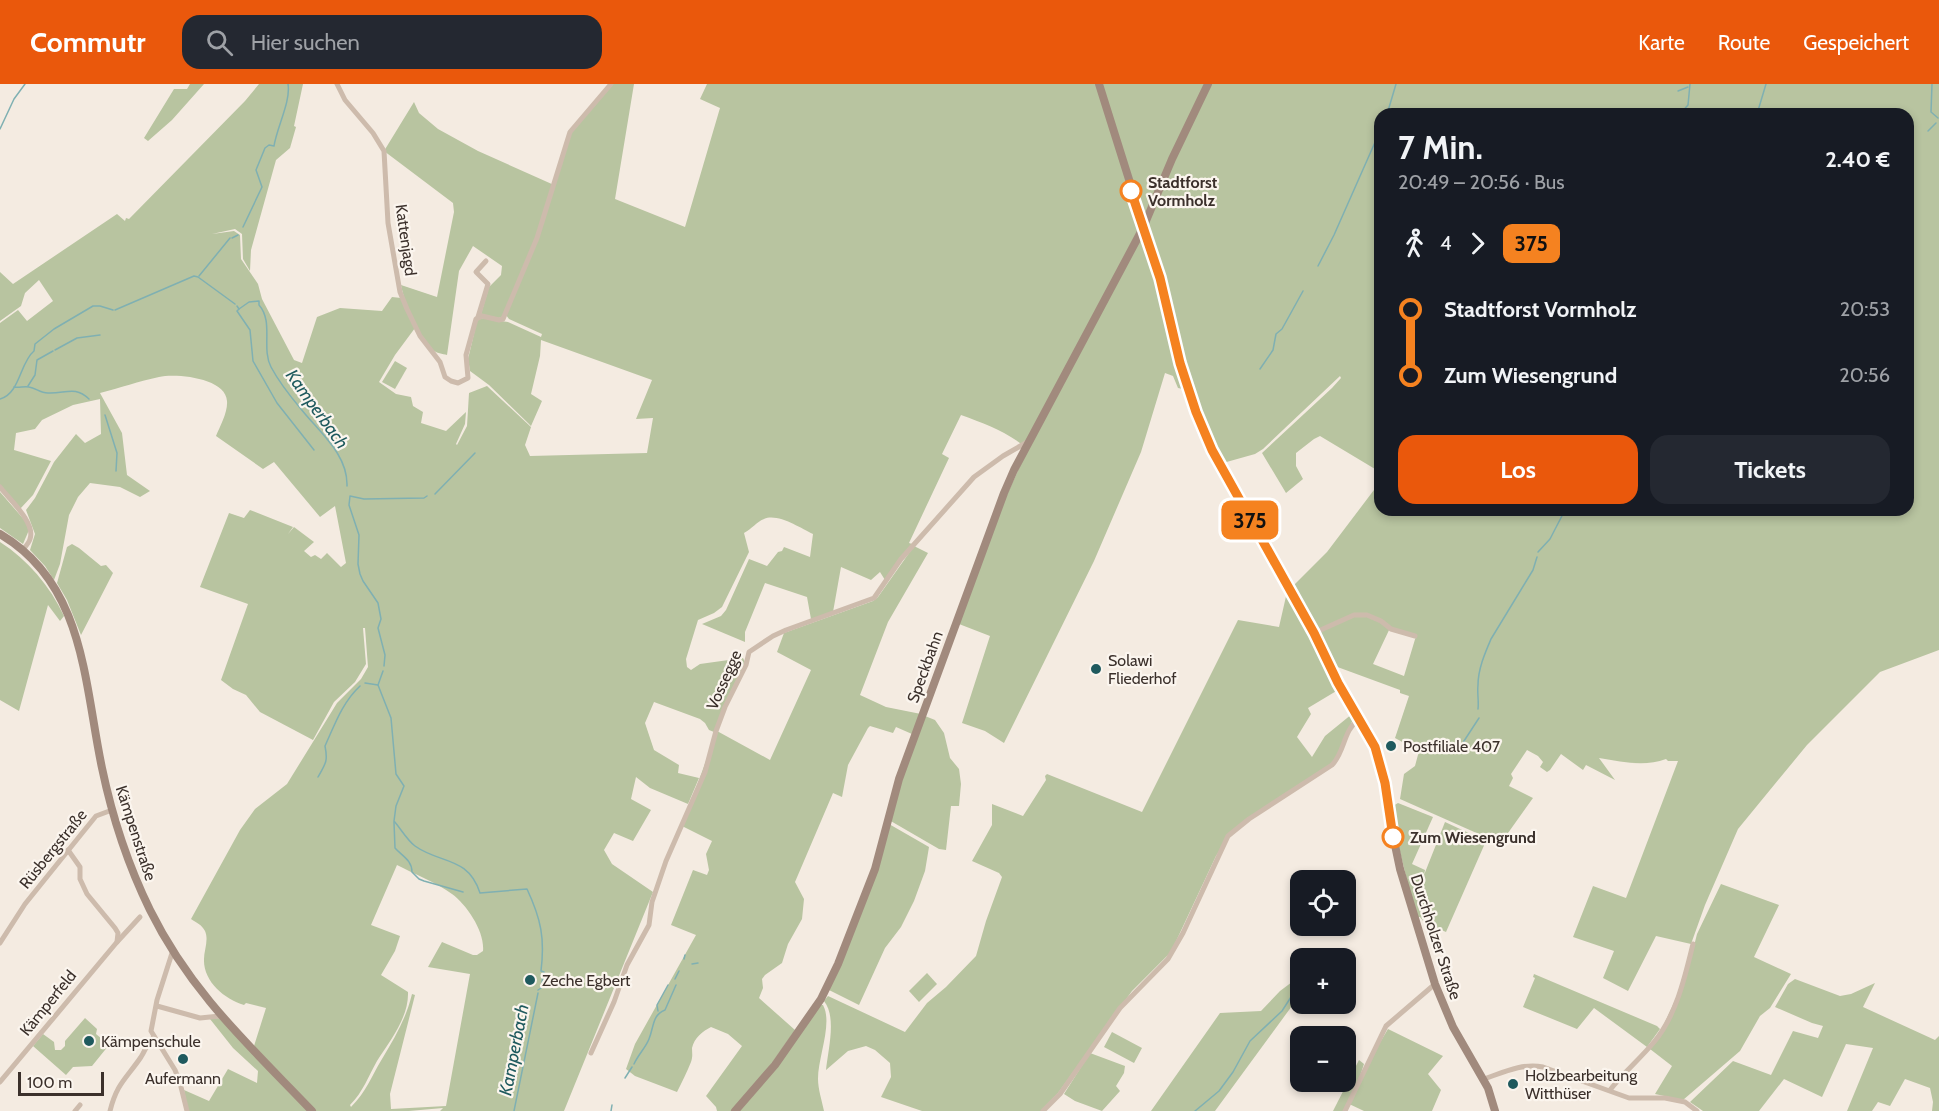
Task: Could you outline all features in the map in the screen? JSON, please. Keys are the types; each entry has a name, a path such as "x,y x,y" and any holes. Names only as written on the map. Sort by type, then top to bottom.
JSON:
{"street":[{"name":"Kattenjagd","path":"337,84 345,100 373,133 384,152 388,223 400,292 420,336 440,362 445,376 451,381 458,383 468,378 467,349 478,317"},
{"path":"486,261 476,272 488,284 478,317 503,319 537,238 570,132 611,84"},
{"name":"Durchholzer Straße","path":"1099,84 1160,278 1186,383 1212,450 1314,633 1358,720 1371,739 1379,759 1400,869 1435,984 1453,1027 1484,1079 1495,1111"},
{"name":"Speckbahn","path":"735,1111 775,1065 821,999 838,964 874,869 899,779 1004,493 1143,228 1168,168 1208,84"},
{"name":"Vossegge","path":"591,1053 627,966 649,925 652,902 666,861 705,772 716,731 746,665 748,652 786,630 874,598 901,559 974,477 1030,440"},
{"path":"0,488 31,529 30,539 22,550"},
{"name":"Kämpenstraße","path":"0,534 22,550 52,584 67,612 84,668 112,810 139,886 173,950 191,979 220,1016 312,1111"},
{"path":"1314,633 1354,615 1367,615 1381,621 1391,629 1414,636"},
{"path":"1043,1111 1060,1094 1120,1008 1168,959 1183,933 1228,836 1249,819 1332,765 1338,758 1348,730 1358,720"},
{"name":"Rüsbergstraße","path":"0,944 24,906 96,816 112,810"},
{"path":"68,850 80,867 80,879 87,894 118,933 117,942"},
{"name":"Kämperfeld","path":"0,1082 140,917"},
{"path":"1610,1090 1664,1028 1685,978 1694,944"},
{"path":"173,950 151,1027 154,1037 180,1083 187,1111"},
{"path":"1345,1111 1386,1026 1435,984"},
{"path":"157,1006 200,1018 220,1016"},
{"path":"110,1111 118,1088 154,1037"},
{"path":"1484,1079 1531,1065 1629,1098 1665,1098 1685,1102 1697,1111"},
{"path":"75,1111 80,1105"}],"green space":[{"path":"190,84 204,84 172,120 148,141 144,138 174,89 187,89"},
{"name":"Stadtforst Vormholz","path":"259,84 303,84 290,148 276,160 251,250 250,271 243,259 242,234 235,229 212,234 234,231 240,235 241,259 258,284 262,299 294,360 302,363 317,317 340,308 382,311 392,297 401,298 415,328 379,382 396,394 411,397 413,406 423,412 421,423 446,431 466,412 465,424 457,445 467,426 469,393 487,386 531,427 525,445 530,456 647,453 653,418 636,419 652,380 541,340 540,356 531,394 542,401 531,426 489,385 470,371 468,359 477,321 481,318 508,322 541,337 542,334 509,319 506,315 499,318 481,314 489,287 501,275 502,266 473,246 459,271 447,355 436,352 423,338 405,301 401,285 437,297 454,212 453,203 384,151 414,102 419,113 438,129 478,151 554,185 571,132 613,84 634,84 615,199 685,227 720,108 700,99 707,84 1939,84 1939,650 1880,672 1807,745 1738,829 1691,944 1656,936 1628,991 1603,978 1614,951 1573,937 1593,886 1626,898 1678,761 1666,759 1650,763 1633,763 1599,758 1615,780 1586,765 1583,770 1561,754 1547,772 1540,767 1543,762 1538,756 1527,750 1511,774 1513,778 1509,786 1533,798 1508,833 1500,839 1490,839 1400,799 1404,774 1415,766 1419,751 1395,738 1409,696 1400,693 1400,690 1332,665 1338,690 1308,708 1311,714 1297,737 1312,757 1325,736 1352,714 1354,717 1335,761 1233,830 1216,856 1171,952 1132,991 1058,1093 1041,1111 922,1111 881,1097 891,1077 890,1063 875,1050 866,1046 848,1051 826,1070 831,1025 828,1008 824,1001 828,996 905,1032 927,1003 976,956 1002,877 999,873 972,861 992,825 992,804 1023,816 1046,780 1047,774 1142,812 1238,620 1279,627 1287,592 1327,552 1374,490 1374,516 1914,516 1914,108 1374,108 1374,468 1320,436 1296,453 1296,466 1303,479 1286,493 1262,453 1332,388 1341,378 1340,376 1263,449 1255,454 1223,463 1189,386 1183,389 1178,388 1173,376 1165,373 1141,452 1094,561 1004,743 985,731 962,723 990,636 959,624 1004,501 1028,449 996,429 961,415 942,454 949,458 909,543 912,544 885,580 880,572 871,580 841,567 833,612 811,619 807,597 765,583 745,632 745,642 702,624 721,616 726,610 749,559 767,566 784,547 810,557 813,534 776,518 761,520 744,533 749,552 722,607 698,620 686,659 687,667 691,670 700,664 743,658 745,662 714,732 709,730 700,719 654,702 645,723 654,750 679,765 678,773 699,778 688,804 650,788 636,777 631,799 651,810 633,841 614,833 604,850 612,864 653,892 564,1111 440,1111 443,1108 409,1111 316,1111 254,1046 266,1008 236,1002 222,994 211,982 204,959 206,934 199,924 191,919 240,830 255,809 287,784 337,703 361,679 368,667 365,628 363,628 366,664 355,682 334,702 313,740 260,712 246,695 221,680 248,604 200,587 229,513 244,518 250,510 293,527 288,534 294,527 314,542 304,551 311,557 315,555 321,559 327,553 341,567 346,563 335,506 320,517 274,462 263,469 216,436 226,410 227,401 224,393 210,382 177,376 152,379 100,393 122,433 127,475 150,491 140,497 120,487 90,483 78,497 69,515 60,564 54,580 30,550 35,534 26,510 54,462 76,434 85,443 101,434 100,399 73,405 42,420 35,429 16,433 14,450 51,461 33,495 20,509 0,485 0,323 18,310 27,321 53,301 39,280 25,293 21,306 0,321 0,272 13,284 117,214 125,221 126,218 129,219","holes":["1390,628 1416,636 1404,676 1373,664","397,865 439,886 458,899 469,912 478,928 483,944 483,951 473,955 442,942 428,967 470,974 446,1106 391,1109 390,1094 415,995 412,994 407,1012 396,1035 364,1090 351,1107 350,1105 362,1090 402,1020 408,992 381,975 395,951 400,936 371,925"]},
{"path":"395,361 407,368 395,389 382,382"},
{"path":"0,492 27,523 29,530 23,544 0,528"},
{"path":"0,542 37,574 52,594 64,616 60,621 48,605 19,711 0,700"},
{"path":"72,544 101,566 106,565 113,573 81,635 67,600 57,583 67,547"},
{"path":"914,546 928,553 888,622 860,695 886,707 921,714 912,734 896,727 893,733 870,726 868,728 848,765 842,797 833,793 795,882 804,899 802,919 788,944 782,963 762,979 763,988 759,998 795,1030 770,1066 731,1111 717,1111 706,1096 742,1046 728,1034 711,1027 695,1041 691,1062 677,1092 635,1076 626,1069 635,1044 696,935 671,925 693,870 707,875 709,870 706,854 712,841 682,826 717,731 770,760 811,670 777,652 784,633 873,601"},
{"path":"925,716 935,720 944,733 950,758 959,769 961,784 959,806 951,806 946,850 939,849 889,820 895,797"},
{"path":"1398,803 1433,817 1412,864 1425,870 1424,875 1445,822 1486,841 1446,932 1416,917 1391,815 1393,806"},
{"path":"889,824 929,847 925,871 914,901 901,927 885,948 859,1005 829,990"},
{"path":"1721,884 1779,905 1754,957 1791,974 1770,1008 1760,1016 1740,1051 1683,1100 1655,1094 1672,1066 1650,1049 1656,1042 1687,974 1697,934"},
{"path":"927,973 937,984 919,1002 909,991"},
{"path":"1534,974 1660,1029 1647,1047 1594,1008 1577,1029 1523,1007 1535,978"},
{"path":"1795,979 1840,996 1851,994 1875,983 1863,1007 1935,1040 1939,1036 1939,1111 1932,1111 1930,1088 1905,1079 1890,1106 1878,1102 1872,1111 1847,1111 1873,1048 1846,1044 1822,1097 1784,1079 1759,1111 1703,1111 1690,1102 1733,1061 1771,1075 1793,1031 1818,1038 1823,1026 1775,1007 1788,984"},
{"path":"1290,984 1290,1009 1215,1111 1151,1111 1220,1013 1261,1011"},
{"path":"820,1005 823,1005 826,1012 826,1031 818,1079 824,1111 739,1111"},
{"path":"85,1018 97,1029 96,1034 109,1045 92,1066 73,1067 66,1075 33,1046 43,1034 54,1042 55,1050 61,1050 65,1046 65,1041"},
{"path":"219,1018 309,1111 188,1111 184,1090 209,1101 228,1069 257,1083 258,1071 233,1048 210,1019"},
{"path":"1388,1029 1443,1056 1428,1074 1441,1090 1432,1111 1364,1111 1347,1103 1343,1111 1333,1111 1343,1092 1356,1092 1356,1066 1359,1060 1364,1064 1360,1076"},
{"path":"1112,1032 1142,1048 1134,1063 1104,1047"},
{"path":"1090,1053 1125,1066 1124,1073 1116,1086 1120,1091 1102,1111 1075,1101 1064,1094"}],"waterway":[{"path":"0,129 14,99 25,84"},
{"path":"243,227 262,187 256,170 265,148 269,145 274,146 288,98 288,84"},
{"path":"1389,108 1396,84"},
{"path":"1685,108 1688,105 1690,84"},
{"path":"1759,108 1766,84"},
{"path":"1932,84 1931,112 1938,118"},
{"path":"1678,91 1688,87"},
{"path":"1928,131 1936,123"},
{"path":"1318,266 1374,145"},
{"path":"232,238 238,235"},
{"path":"199,276 230,238"},
{"name":"Kamperbach","path":"115,310 194,276 235,304"},
{"path":"1260,369 1273,350 1276,334 1282,329 1303,291"},
{"name":"Kamperbach","path":"237,306 239,309 249,302 259,301 266,319 267,352 271,367 289,394 338,454 346,474 347,486"},
{"name":"Kamperbach","path":"0,399 7,396 16,385 29,356 34,351 35,344 54,329 93,306 113,310"},
{"path":"239,309 237,311 250,330 253,361 277,403 314,450"},
{"path":"55,350 77,338 100,335"},
{"path":"28,386 35,375 37,360 53,351"},
{"path":"14,387 29,387 48,393 74,391 89,399"},
{"path":"105,415 117,453 116,471"},
{"path":"435,494 475,453"},
{"name":"Kamperbach","path":"384,666 385,655 378,628 381,619 378,603 360,574 359,535 349,505 350,496 364,499 424,498 427,496"},
{"path":"1538,552 1550,539 1562,516"},
{"path":"1478,709 1478,679 1486,650 1533,570 1537,557"},
{"name":"Kamperbach","path":"383,671 378,685 391,718 396,774 404,786 396,806 394,821 415,846 461,867 475,881 480,893 527,889 539,919 542,938 541,971 544,972 541,988 538,990"},
{"path":"365,683 378,685"},
{"path":"318,777 326,762 325,746 336,722 348,699 360,686"},
{"path":"1461,753 1464,741 1479,718"},
{"path":"394,822 395,848 408,861 412,872 424,881 463,892"},
{"path":"684,959 685,955"},
{"path":"692,964 698,963"},
{"path":"675,979 679,971"},
{"path":"658,1011 657,1005 668,985"},
{"path":"634,1064 648,1042 656,1018 665,1010 676,985"},
{"name":"Kamperbach","path":"514,1111 538,993"},
{"path":"1195,1111 1219,1091 1233,1072 1250,1041 1282,1011 1290,999"},
{"path":"625,1078 632,1067"},
{"path":"611,1111 612,1105"}],"bus line":[{"name":"375","path":"1131,191 1160,278 1180,363 1196,412 1212,450 1314,633 1358,720 1375,747 1385,783 1393,837"}],"place":[{"name":"Stadtforst Vormholz","path":"1131,191"},
{"name":"Solawi Fliederhof","path":"1096,669"},
{"name":"Postfiliale 407","path":"1391,746"},
{"name":"Zum Wiesengrund","path":"1393,837"},
{"name":"Zeche Egbert","path":"530,980"},
{"name":"Kämpenschule","path":"89,1041"},
{"name":"Aufermann","path":"183,1059"},
{"name":"Holzbearbeitung Witthüser","path":"1513,1084"}]}
